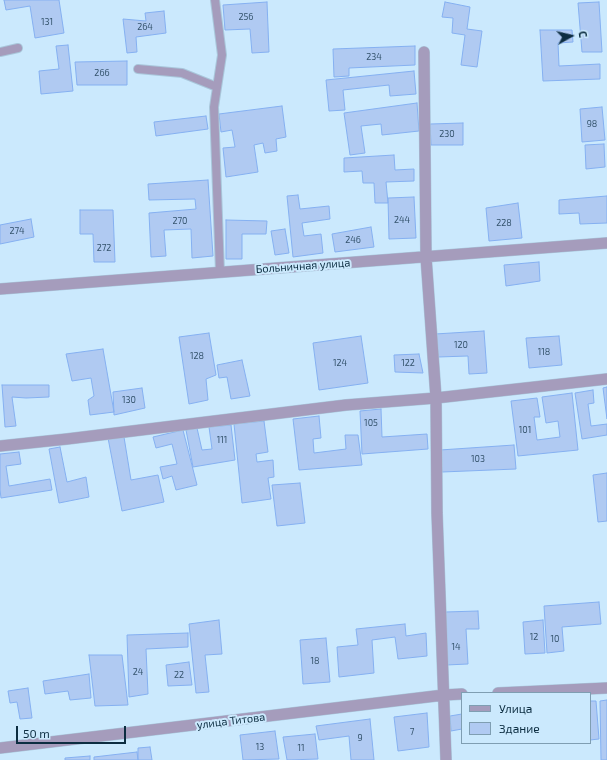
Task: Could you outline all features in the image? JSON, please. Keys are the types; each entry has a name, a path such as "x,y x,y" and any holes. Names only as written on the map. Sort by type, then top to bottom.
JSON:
{"street":[{"path":"424,52 426,257 436,398 437,513 446,760"},
{"name":"Больничная улица","path":"0,289 607,243"},
{"path":"0,446 346,405 436,398 607,379"},
{"path":"520,692 607,688"},
{"name":"улица Титова","path":"0,748 461,694"}],"lane":[{"path":"216,0 222,55 214,107 220,272"},
{"path":"0,52 18,48"},
{"path":"138,69 182,73 217,87"}],"building":[{"path":"4,0 59,0 64,33 35,38 30,6 6,10"},
{"path":"267,2 269,52 252,53 250,29 225,30 223,5"},
{"path":"445,2 470,7 467,29 482,31 477,67 461,65 465,35 452,33 453,18 442,17"},
{"path":"599,2 602,52 582,52 578,3"},
{"path":"164,11 166,33 136,37 137,52 127,53 123,19 146,21 145,13"},
{"path":"540,30 572,30 573,42 558,43 559,66 600,64 600,79 543,81"},
{"path":"68,45 73,91 41,94 39,71 59,69 56,46"},
{"path":"415,46 415,65 349,68 349,76 334,77 333,49"},
{"path":"127,61 127,85 77,85 75,62"},
{"path":"414,71 416,94 390,96 389,85 343,90 345,110 329,111 326,80"},
{"path":"417,103 419,131 382,135 381,124 361,126 365,153 350,155 344,113"},
{"path":"282,106 286,137 276,139 277,151 265,153 263,143 254,145 258,172 226,177 223,148 235,147 232,130 221,132 219,114"},
{"path":"602,107 605,140 582,142 580,109"},
{"path":"206,116 208,129 156,136 154,122"},
{"path":"463,123 463,145 431,145 430,124"},
{"path":"604,144 605,167 586,169 585,145"},
{"path":"394,155 395,170 414,169 414,181 386,182 388,203 375,203 374,183 363,183 362,171 344,172 344,158"},
{"path":"208,180 213,256 192,258 191,229 164,230 166,256 151,257 149,213 196,209 195,199 149,200 148,184"},
{"path":"298,195 300,209 329,206 330,219 302,223 304,236 321,234 323,253 293,257 287,196"},
{"path":"607,196 607,223 580,224 579,213 559,214 559,200"},
{"path":"414,197 416,238 389,239 388,198"},
{"path":"518,203 522,238 489,241 486,208"},
{"path":"80,210 113,210 115,262 94,262 93,234 80,234"},
{"path":"31,219 34,237 0,244 0,225"},
{"path":"226,220 267,221 266,234 242,234 242,259 226,259"},
{"path":"371,227 374,247 335,252 332,234"},
{"path":"285,229 289,253 275,255 271,231"},
{"path":"539,262 540,281 506,286 504,265"},
{"path":"484,331 487,373 469,374 468,356 438,357 435,334"},
{"path":"209,333 216,375 206,379 208,400 189,404 179,337"},
{"path":"361,336 368,383 319,390 313,343"},
{"path":"559,336 562,365 529,368 526,338"},
{"path":"103,349 114,412 90,415 88,400 94,396 91,378 72,381 66,354"},
{"path":"419,354 423,373 395,372 394,355"},
{"path":"242,360 250,396 231,399 227,377 219,378 217,365"},
{"path":"2,385 49,385 49,397 12,397 16,426 5,427"},
{"path":"607,387 607,419 603,388"},
{"path":"142,388 145,408 114,415 113,392"},
{"path":"593,390 594,403 588,404 591,426 607,424 607,435 582,439 575,393"},
{"path":"572,393 578,450 518,456 511,401 537,398 540,417 534,417 537,440 560,437 558,421 546,423 542,397"},
{"path":"381,409 382,437 427,434 428,449 362,454 360,411"},
{"path":"319,416 321,438 313,439 314,453 346,449 345,435 358,435 362,465 299,470 293,419"},
{"path":"264,421 268,452 256,454 257,462 273,460 274,477 268,478 271,499 242,503 234,424"},
{"path":"231,425 235,460 193,467 186,430 197,428 202,450 212,449 209,427"},
{"path":"183,430 197,485 176,490 172,476 163,479 160,467 177,464 172,444 156,448 153,437"},
{"path":"124,437 131,480 158,475 164,502 122,511 108,438"},
{"path":"514,445 516,469 442,472 440,450"},
{"path":"60,447 67,482 86,477 89,497 59,503 49,449"},
{"path":"19,452 21,464 6,466 9,486 50,479 52,490 1,498 0,454"},
{"path":"607,473 607,521 598,522 593,475"},
{"path":"300,483 305,523 277,526 272,485"},
{"path":"599,602 601,624 562,627 564,651 547,653 544,606"},
{"path":"478,611 479,629 466,629 468,664 446,665 445,612"},
{"path":"219,620 222,654 205,655 209,692 196,693 189,624"},
{"path":"543,620 545,653 525,654 523,622"},
{"path":"405,624 406,636 426,633 427,656 398,659 395,637 372,640 374,673 339,677 337,647 358,645 356,629"},
{"path":"188,633 188,647 146,649 148,694 129,697 127,635"},
{"path":"326,638 330,682 303,684 300,640"},
{"path":"89,655 122,655 128,705 95,706"},
{"path":"189,662 192,685 168,686 166,665"},
{"path":"89,674 91,698 70,700 68,691 45,694 43,681"},
{"path":"28,688 32,718 20,719 17,702 10,703 8,691"},
{"path":"607,700 607,760 601,760 600,701"},
{"path":"591,701 596,701 599,739 591,740"},
{"path":"427,713 429,747 398,751 394,717"},
{"path":"461,714 461,729 451,731 450,716"},
{"path":"370,719 374,760 351,760 349,736 319,740 316,726"},
{"path":"275,731 279,759 243,760 240,735"},
{"path":"315,734 318,759 287,760 283,737"},
{"path":"150,747 152,760 138,760 138,748"},
{"path":"137,752 138,760 94,760 94,757"},
{"path":"90,756 90,760 65,760 65,758"}]}
